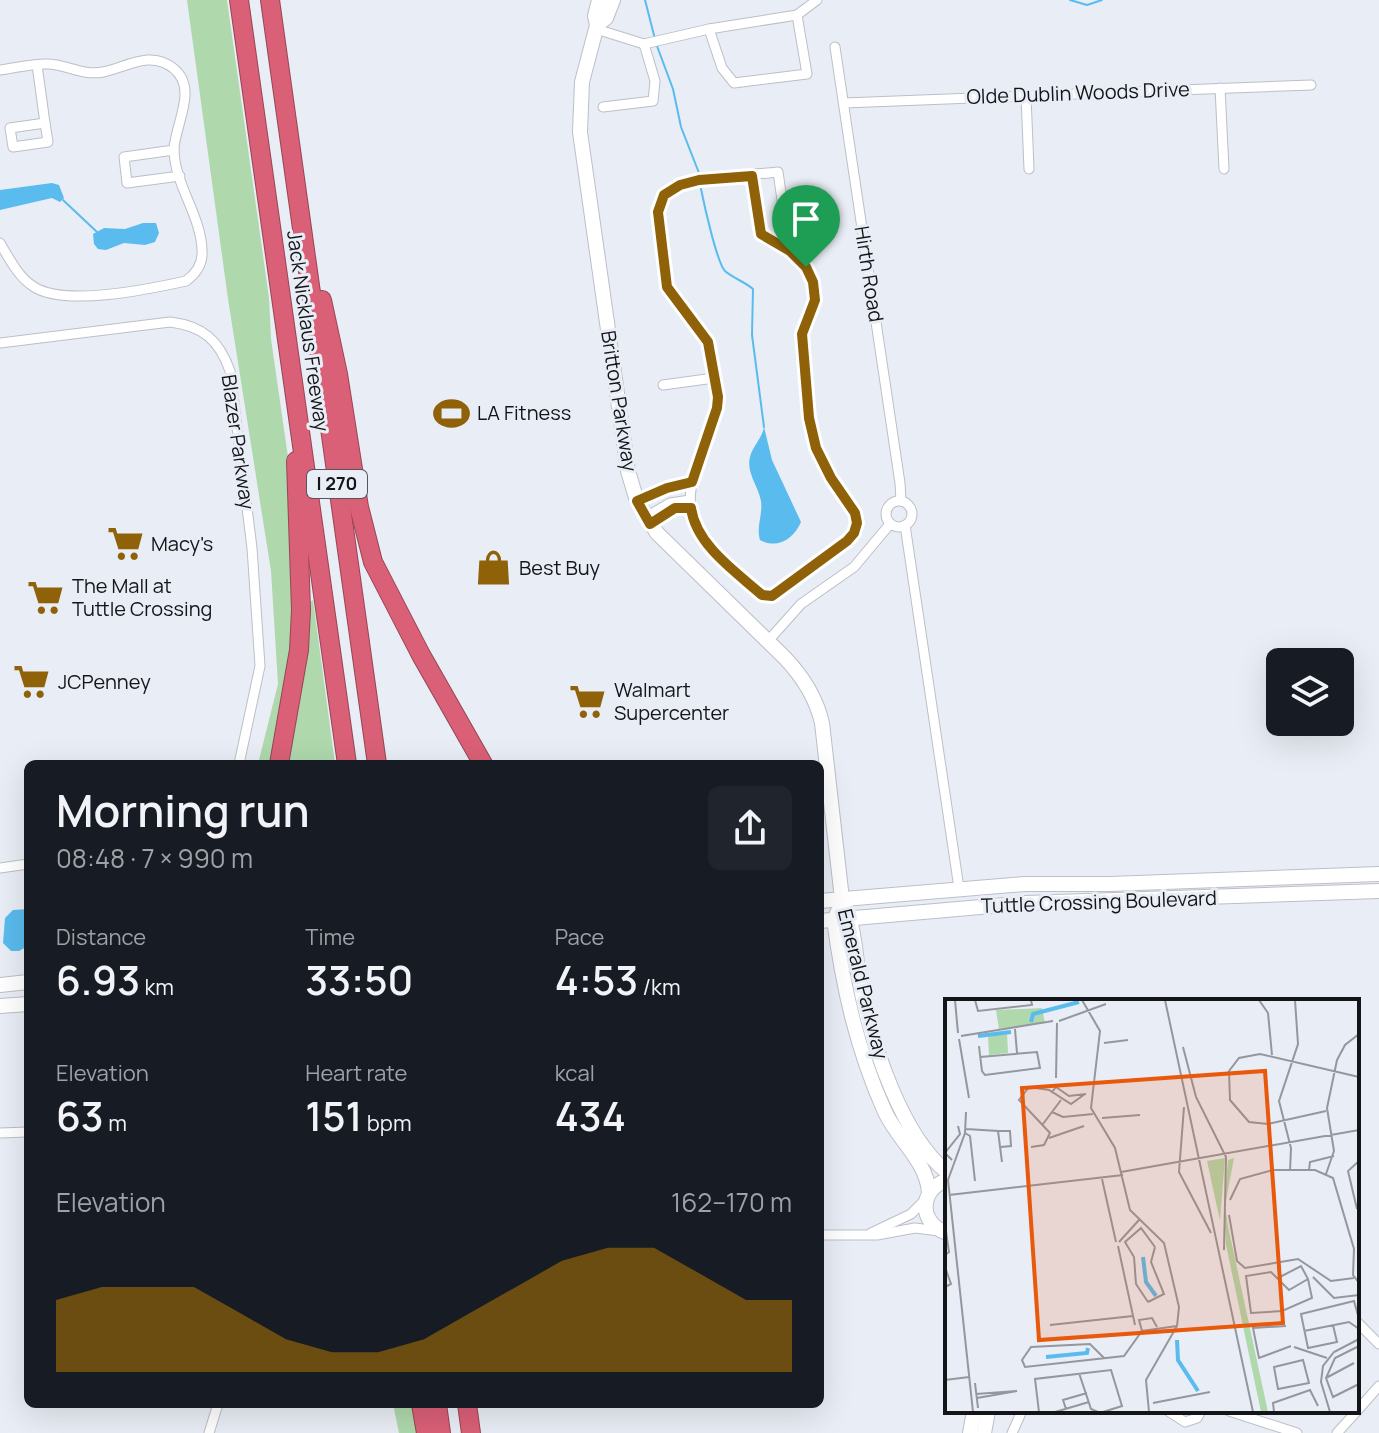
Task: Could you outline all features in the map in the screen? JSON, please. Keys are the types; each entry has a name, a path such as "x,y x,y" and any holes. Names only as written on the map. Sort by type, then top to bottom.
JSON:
{"highway":[{"name":"Jack Nicklaus Freeway","path":"239,0 346,760"},
{"name":"Jack Nicklaus Freeway","path":"270,0 376,760"},
{"path":"298,203 331,337 359,507 373,562 481,760"},
{"path":"280,760 299,650 301,610 294,469 301,435"},
{"path":"422,1408 426,1433"},
{"path":"438,1408 441,1433"},
{"path":"468,1408 471,1433"},
{"path":"480,1408 483,1433"}],"main road":[{"name":"Britton Parkway","path":"599,0 596,27 582,82 580,132 628,471 637,501 665,542 801,675 820,712 842,899"},
{"name":"Britton Parkway","path":"596,27 606,18 613,0"},
{"name":"Tuttle Crossing Boulevard","path":"824,901 1025,884 1110,884 1379,874"},
{"name":"Tuttle Crossing Boulevard","path":"827,920 1026,903 1379,891"},
{"name":"Emerald Parkway","path":"943,1232 927,1218 924,1169 897,1135 864,1063 827,920 842,899 851,918 861,989 884,1069 925,1151 945,1170"},
{"path":"0,985 24,982"},
{"path":"0,1006 24,1004"},
{"path":"927,1196 945,1182"},
{"path":"970,1433 974,1413"},
{"path":"984,1433 988,1413"}],"street":[{"path":"596,27 644,44 709,29 797,15 817,0"},
{"path":"709,29 722,68 734,83 807,74 797,15"},
{"path":"603,107 653,101 655,81 644,44"},
{"name":"Hirth Road","path":"835,47 901,501"},
{"path":"0,70 48,64 102,72 144,59 159,60 174,68 185,90 174,150 202,249 199,266 186,281 79,297 45,293 28,282 4,259 0,243"},
{"path":"37,65 45,123"},
{"name":"Olde Dublin Woods Drive","path":"844,103 1311,85"},
{"path":"1220,88 1224,169"},
{"path":"1026,96 1029,169"},
{"path":"174,150 124,157 127,183 180,176"},
{"path":"752,176 761,234 781,245 806,267 813,282 815,300 802,334 811,430 816,448 831,478 855,513 857,523 854,533 772,596 762,595 704,540 691,504 692,482 716,416 718,397 708,342 667,287 658,212 664,195 680,185 699,180 778,172 787,234 781,245"},
{"name":"Blazer Parkway","path":"0,343 170,322 191,324 215,343 225,357 231,377 251,537 260,666 240,760"},
{"path":"663,385 714,378"},
{"path":"637,501 667,488 692,482"},
{"path":"667,488 674,505"},
{"path":"901,501 911,510 911,519 899,527 890,524 887,508 901,501"},
{"path":"648,520 674,505 691,504"},
{"path":"768,641 801,604 854,567 890,524"},
{"path":"905,525 959,888"},
{"path":"0,868 24,865"},
{"path":"0,1133 24,1132"},
{"path":"869,1235 911,1214 927,1196"},
{"path":"824,1235 869,1235 915,1228 943,1232"},
{"path":"1359,1324 1379,1344"},
{"path":"1359,1409 1379,1386"},
{"path":"209,1433 217,1408"},
{"path":"1012,1433 1021,1413"},
{"path":"1171,1413 1185,1422 1197,1418 1200,1413"},
{"path":"1235,1413 1297,1433"},
{"path":"1337,1433 1355,1413"}],"green space":[{"path":"187,0 227,0 289,464 295,613 287,689 270,760 259,760 278,684 271,571 228,299"},
{"path":"313,600 334,760 286,760 306,605"},
{"path":"394,1408 416,1408 420,1433 399,1433"}],"water":[{"path":"52,183 59,185 64,198 60,202 52,198 0,210 0,190"},
{"path":"143,223 156,223 159,233 155,242 145,245 124,243 106,250 98,249 94,244 93,234 104,228 125,229"},
{"path":"764,427 772,460 801,522 789,538 772,544 760,540 761,501 749,463"},
{"path":"24,909 24,948 19,951 11,951 3,943 5,918 13,910"}],"waterway":[{"path":"645,0 655,39"},
{"path":"1070,0 1087,5 1102,0"},
{"path":"657,46 673,89 681,127 699,173"},
{"path":"701,189 722,266 753,289 752,335 764,427"},
{"path":"63,200 97,232"}],"place":[{"name":"LA Fitness","path":"451,413"},
{"name":"Macy's","path":"125,544"},
{"name":"Best Buy","path":"493,568"},
{"name":"The Mall at Tuttle Crossing","path":"46,598"},
{"name":"JCPenney","path":"32,682"},
{"name":"Walmart Supercenter","path":"588,702"}],"route":[{"path":"752,176 761,234 790,251 806,267 813,282 815,300 802,334 811,430 816,448 831,478 855,513 857,523 847,541 781,592 772,596 762,595 704,540 691,508 675,508 650,524 637,501 667,488 692,482 716,416 718,397 708,342 667,287 658,218 664,195 680,185 699,180 752,176"}]}
